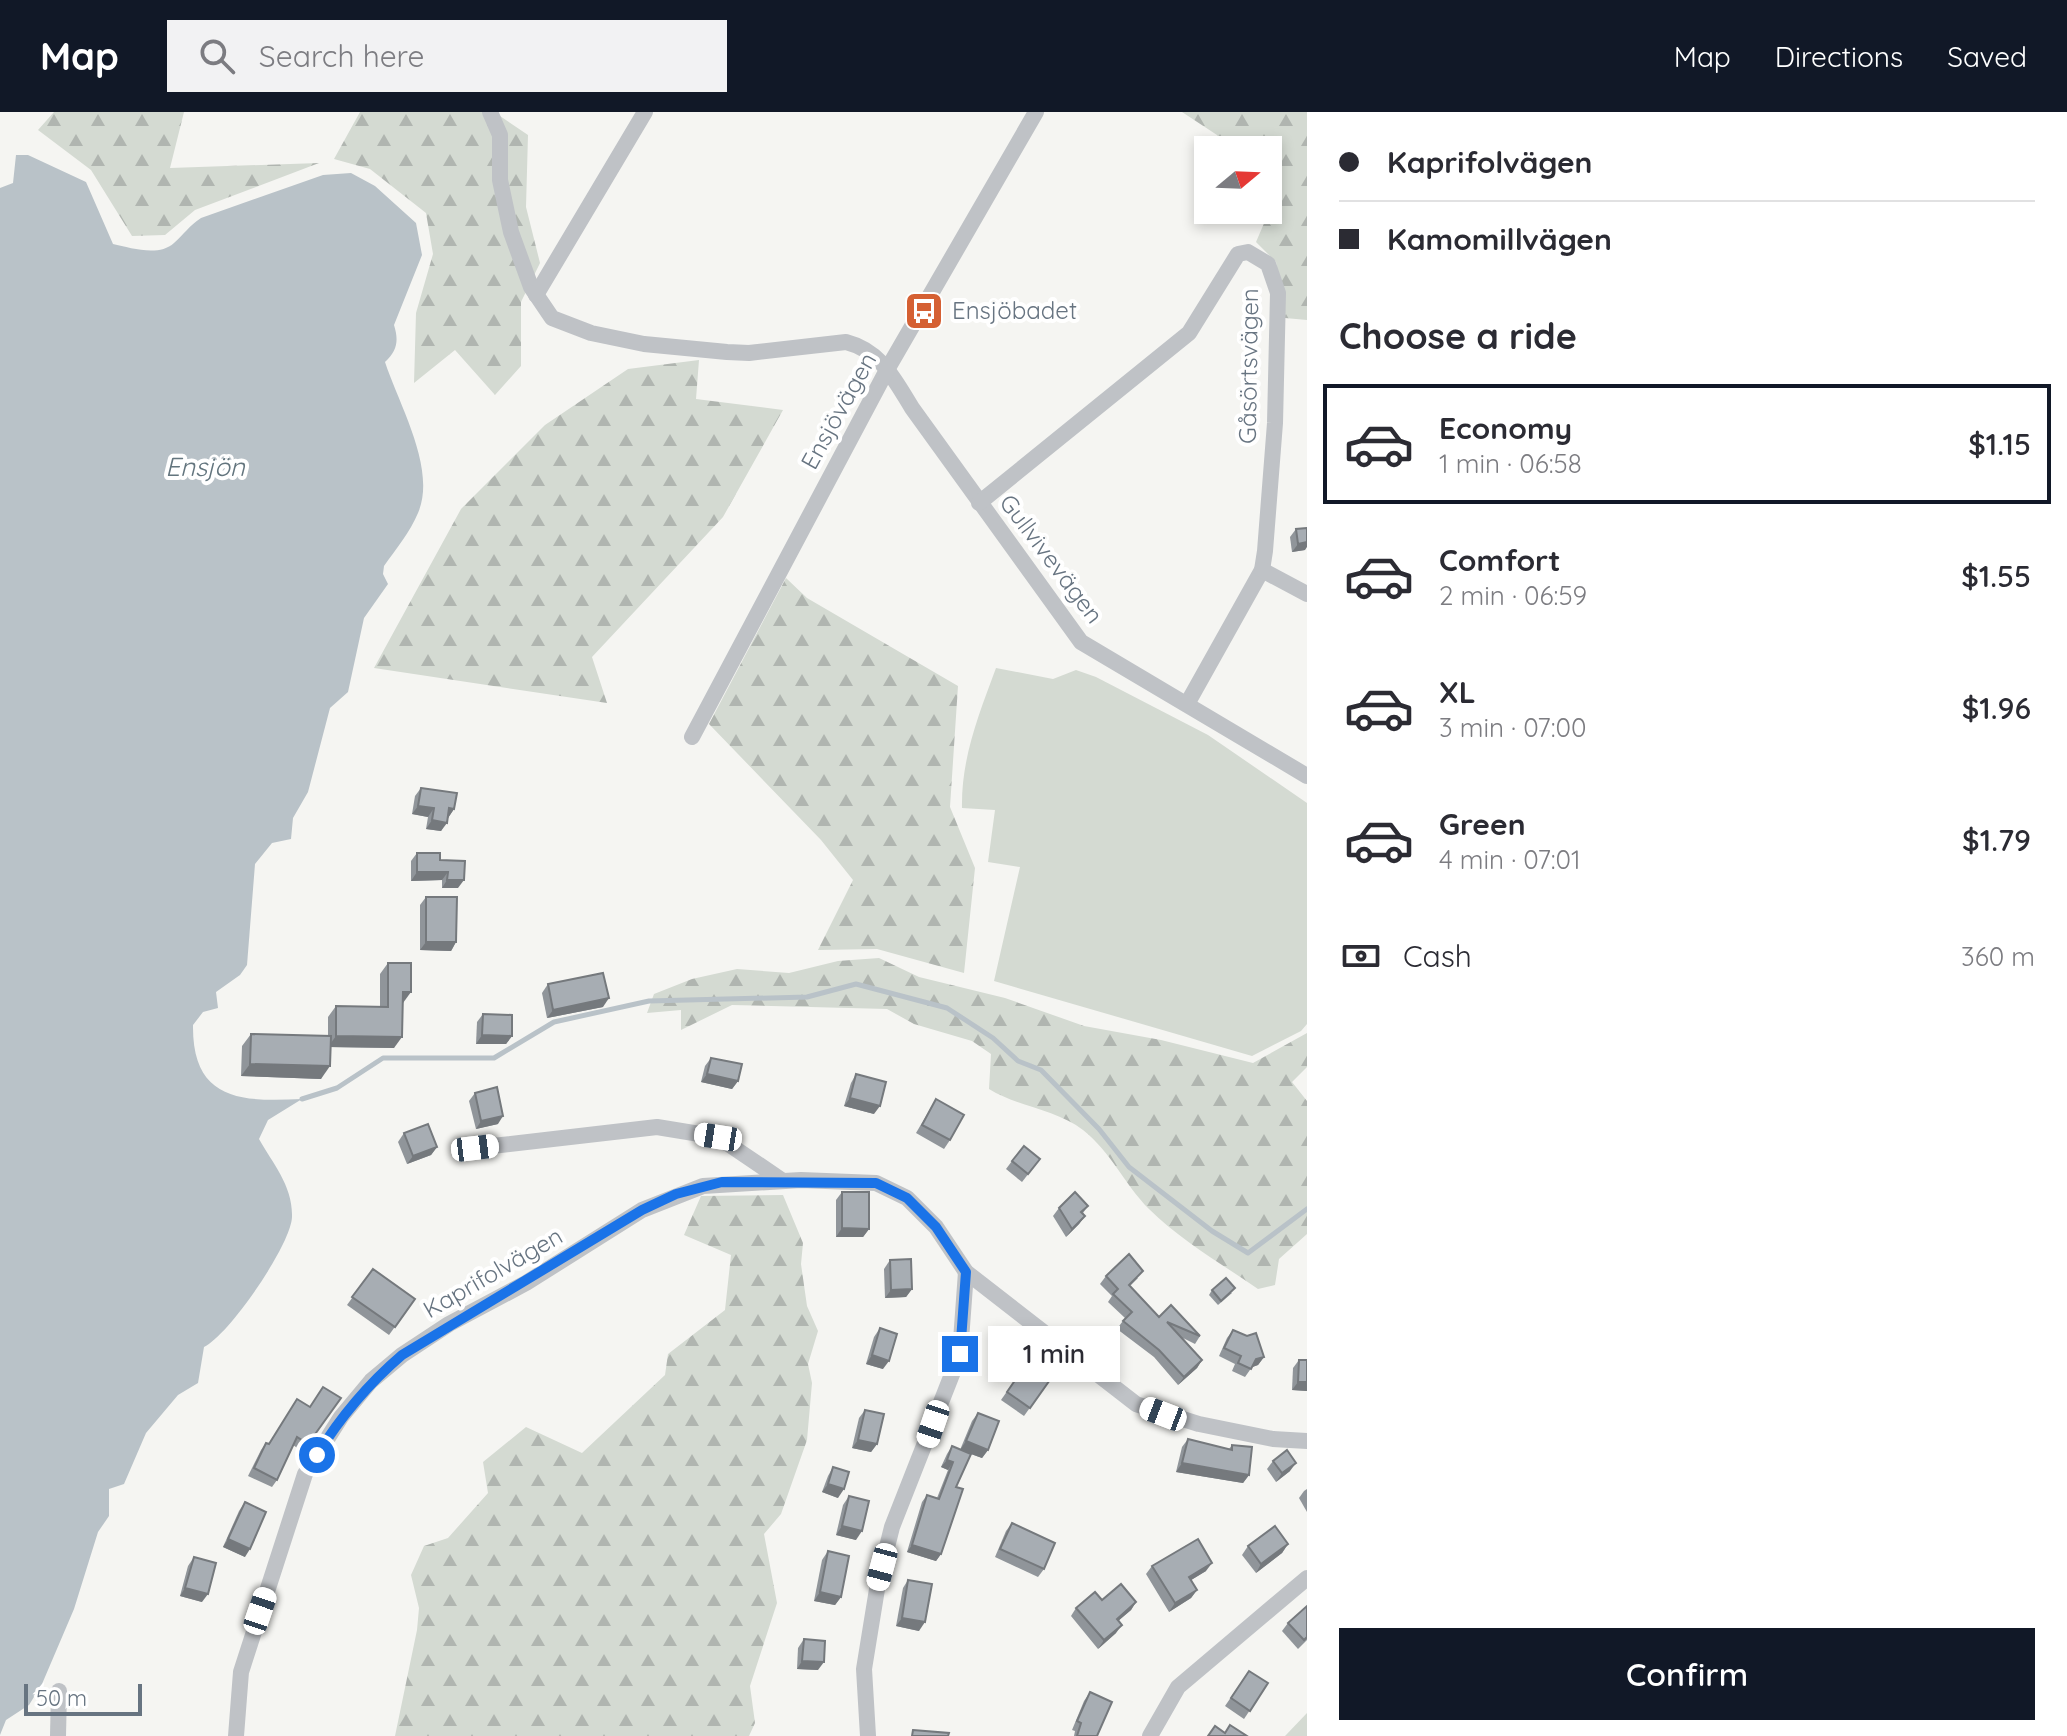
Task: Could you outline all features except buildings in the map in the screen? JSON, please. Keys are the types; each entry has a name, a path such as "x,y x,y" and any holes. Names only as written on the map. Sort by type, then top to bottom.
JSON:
{"street":[{"path":"490,112 500,135 500,180 511,232 536,295 552,318 591,333 644,344 749,353 846,342 861,346 888,368"},
{"path":"536,295 645,112"},
{"name":"Ensjövägen","path":"692,737 888,368 1036,112"},
{"name":"Gåsörtsvägen","path":"979,503 1189,333 1238,254 1248,252 1268,264 1278,293 1275,423 1262,570 1187,704"},
{"name":"Gullvivevägen","path":"888,368 912,408 1081,642 1307,776"},
{"path":"1262,570 1307,594"},
{"path":"475,1148 657,1127 718,1137 783,1181"},
{"name":"Kaprifolvägen","path":"236,1736 241,1672 305,1474 341,1417 371,1381 437,1332 526,1283 642,1210 703,1186 783,1181 876,1183 907,1198 936,1227 966,1272 1136,1404 1243,1433 1307,1441"},
{"path":"868,1736 864,1669 878,1583 892,1527 960,1354 966,1272"},
{"path":"1150,1736 1178,1687 1307,1578"},
{"path":"58,1736 59,1691"}],"green space":[{"path":"54,112 184,112 170,168 319,163 195,210 165,235 132,236 91,170 38,130"},
{"path":"360,112 494,112 528,135 526,207 540,263 521,302 521,366 495,395 455,350 414,383 416,313 433,254 426,213 370,169 334,159"},
{"path":"1182,112 1307,112 1307,320 1285,318 1276,262 1256,242 1264,224 1282,224 1282,136 1217,135"},
{"path":"699,360 696,399 783,410 723,517 592,657 607,703 374,668 461,509 545,425 628,369"},
{"path":"786,578 807,598 958,686 950,807 975,868 964,973 877,949 818,950 853,880 821,840 709,724"},
{"path":"996,668 1053,679 1076,670 1096,677 1208,735 1307,803 1307,1024 1301,1031 1252,1056 994,981 1020,867 988,862 995,810 962,808 962,790 968,754"},
{"path":"879,958 919,977 1005,998 1084,1026 1161,1040 1253,1063 1307,1033 1307,1067 1292,1082 1307,1101 1307,1234 1279,1259 1275,1285 1258,1289 1174,1231 1140,1200 1102,1148 1083,1130 1061,1117 989,1089 991,1054 972,1041 914,1024 887,1009 732,1005 681,1030 681,1010 647,1013 654,994 692,979 737,969 789,973 838,961"},
{"path":"783,1195 803,1243 801,1264 807,1306 818,1331 808,1364 812,1383 807,1440 781,1514 764,1534 777,1603 750,1686 755,1723 749,1736 395,1736 417,1630 419,1608 411,1575 424,1546 448,1538 488,1493 483,1462 526,1427 582,1453 665,1375 668,1354 725,1310 731,1255 684,1235 701,1196"},
{"path":"1307,1713 1307,1736 1285,1736"}],"water":[{"name":"Ensjön","path":"16,155 28,155 86,182 113,244 145,250 168,247 201,218 323,175 351,173 375,186 416,223 422,255 394,325 397,341 394,350 385,362 420,457 423,496 407,534 384,566 383,574 388,584 364,618 348,692 330,708 308,792 293,818 291,839 272,843 255,864 247,965 240,975 216,992 218,1008 203,1012 193,1025 195,1050 201,1069 211,1083 241,1097 302,1099 268,1120 259,1139 289,1195 292,1217 289,1230 270,1267 243,1308 204,1347 198,1383 178,1395 146,1433 124,1484 109,1489 109,1516 98,1532 74,1609 42,1684 29,1705 6,1720 0,1735 0,188 13,183"}],"waterway":[{"path":"302,1099 337,1088 383,1058 494,1058 554,1022 649,1001 807,997 856,984 947,1008 993,1038 1018,1061 1041,1070 1099,1129 1129,1167 1212,1231 1248,1253 1307,1209"}],"place":[{"name":"Ensjöbadet","path":"924,311"}],"route":[{"path":"317,1455 341,1417 371,1381 402,1355 449,1324 526,1283 642,1210 676,1194 722,1182 801,1180 876,1183 907,1198 936,1227 966,1272 960,1354"}]}
